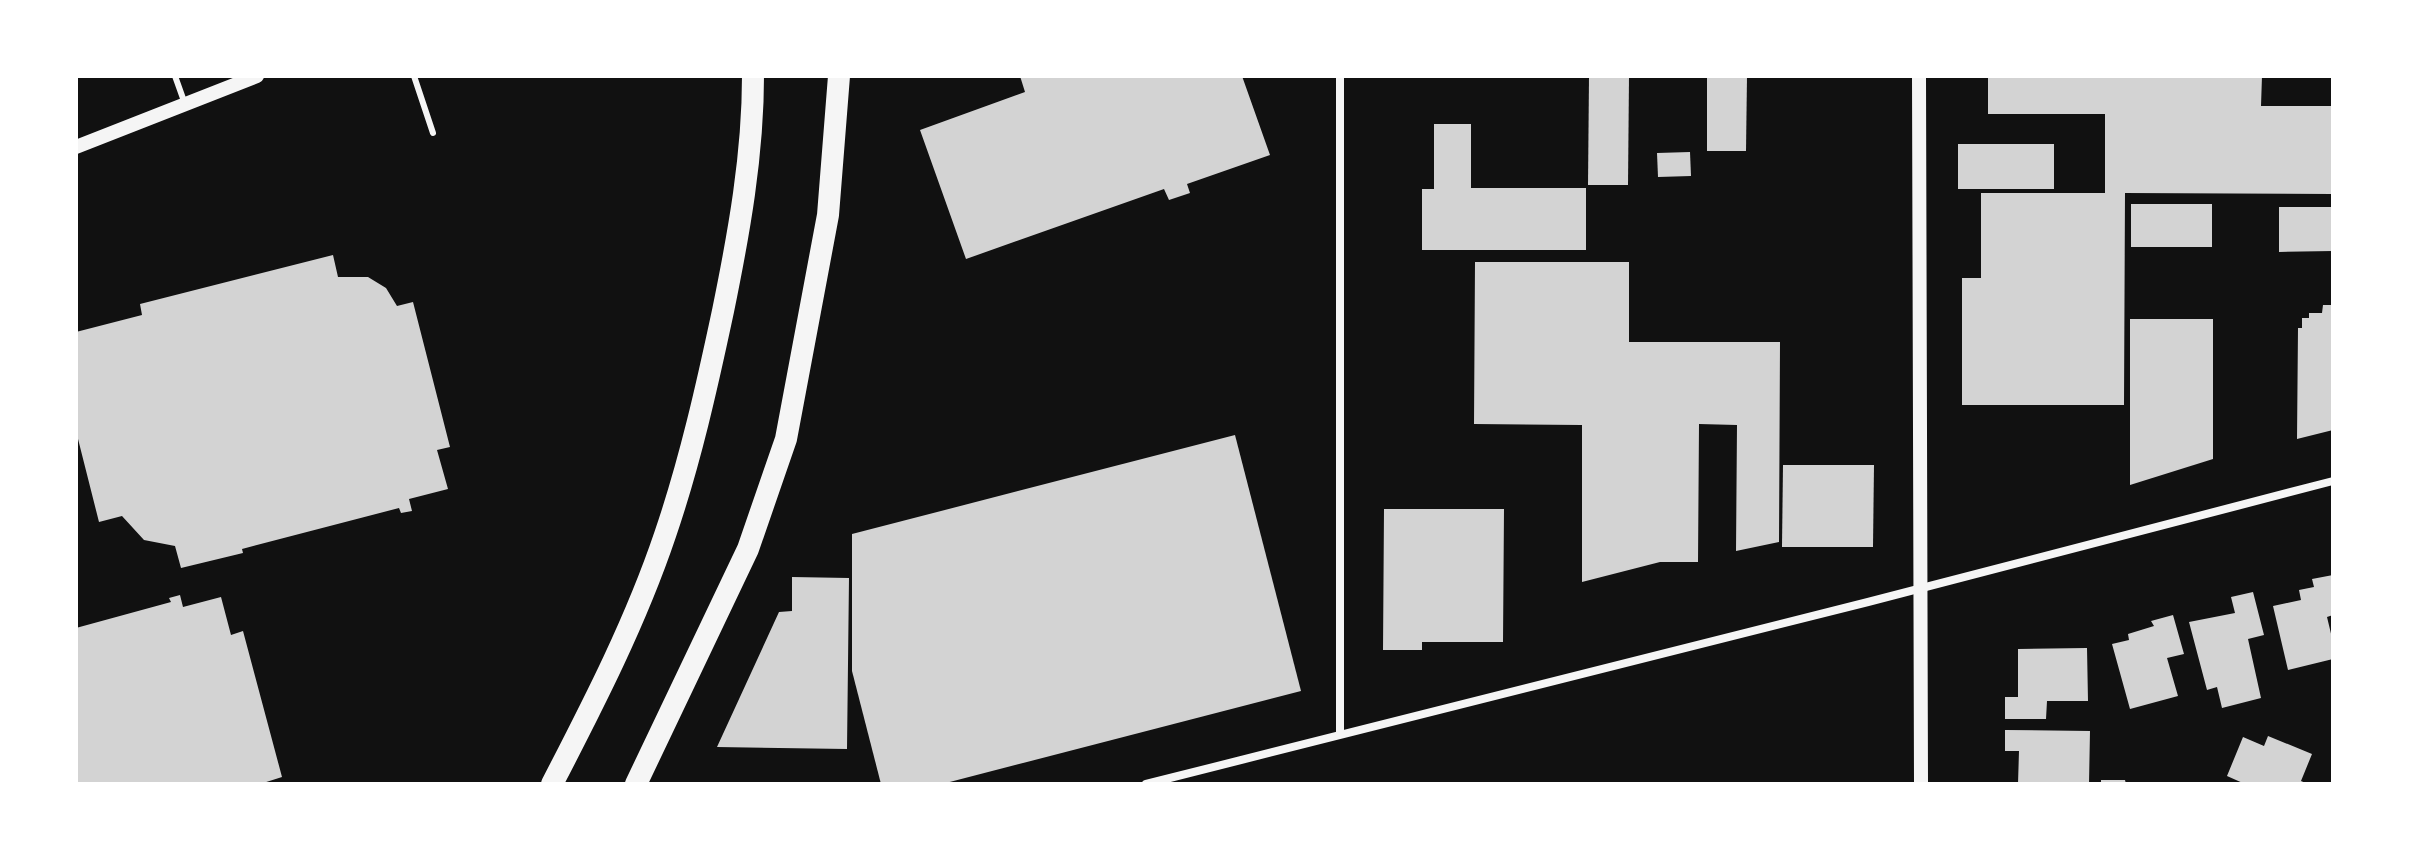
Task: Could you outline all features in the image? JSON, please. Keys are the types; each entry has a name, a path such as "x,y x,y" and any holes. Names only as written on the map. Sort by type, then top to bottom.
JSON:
{"highway":[{"path":"552,784 620,648 665,534 707,386 741,226 753,108 753,76"},
{"path":"636,784 748,549 786,439 828,215 839,76"}],"street":[{"path":"76,147 257,76"},
{"path":"1340,76 1340,734"},
{"path":"1919,76 1921,784"},
{"path":"1146,784 2333,481"}],"lane":[{"path":"175,76 185,104"},
{"path":"414,76 433,133"}],"building":[{"path":"1020,76 1242,76 1270,155 1187,184 1190,193 1169,200 1164,189 966,259 920,130 1025,92"},
{"path":"1589,76 1629,76 1628,185 1588,185"},
{"path":"1707,76 1747,76 1746,151 1707,151"},
{"path":"1988,76 2262,76 2261,106 2333,106 2333,194 2125,193 2124,405 1962,405 1962,278 1981,278 1981,193 2105,193 2105,114 1988,114"},
{"path":"1434,124 1471,124 1471,188 1586,188 1586,250 1422,250 1422,189 1434,189"},
{"path":"1958,144 2054,144 2054,189 1958,189"},
{"path":"1690,152 1691,176 1658,177 1657,153"},
{"path":"2131,204 2212,204 2212,247 2131,247"},
{"path":"2279,207 2333,207 2333,251 2279,252"},
{"path":"333,255 338,277 368,277 386,288 397,306 413,302 450,447 437,450 448,489 409,499 412,511 401,513 399,508 181,568 175,546 144,540 122,516 99,522 76,431 76,332 142,315 140,304"},
{"path":"1475,262 1629,262 1629,342 1780,342 1779,542 1736,551 1737,425 1699,424 1698,562 1660,562 1582,582 1582,425 1474,424"},
{"path":"2323,305 2333,305 2333,430 2297,439 2298,328 2302,328 2302,318 2309,318 2309,313 2322,313"},
{"path":"2130,319 2213,319 2213,459 2130,485"},
{"path":"1235,435 1301,691 942,784 881,784 852,671 852,534"},
{"path":"1783,465 1874,465 1873,547 1782,547"},
{"path":"1384,509 1504,509 1503,642 1422,642 1422,650 1383,650"},
{"path":"2333,575 2333,615 2327,617 2333,642 2333,659 2288,670 2273,606 2301,600 2299,590 2314,587 2312,579"},
{"path":"792,577 849,578 847,749 717,747 779,612 792,611"},
{"path":"2253,592 2264,635 2248,639 2261,698 2222,708 2217,687 2207,690 2189,622 2235,613 2231,597"},
{"path":"180,595 183,607 221,597 231,635 243,631 282,777 260,784 76,784 76,628 171,602 169,598"},
{"path":"2173,615 2184,654 2167,658 2178,696 2130,709 2112,644 2129,640 2128,634 2154,626 2151,621"},
{"path":"2087,648 2088,701 2047,701 2046,719 2005,719 2005,697 2018,697 2018,649"},
{"path":"2005,730 2090,731 2089,784 2018,784 2019,751 2005,751"},
{"path":"2268,736 2312,754 2301,781 2308,784 2245,784 2227,776 2243,737 2264,746"},
{"path":"2101,780 2125,780 2126,784 2101,784"}]}
